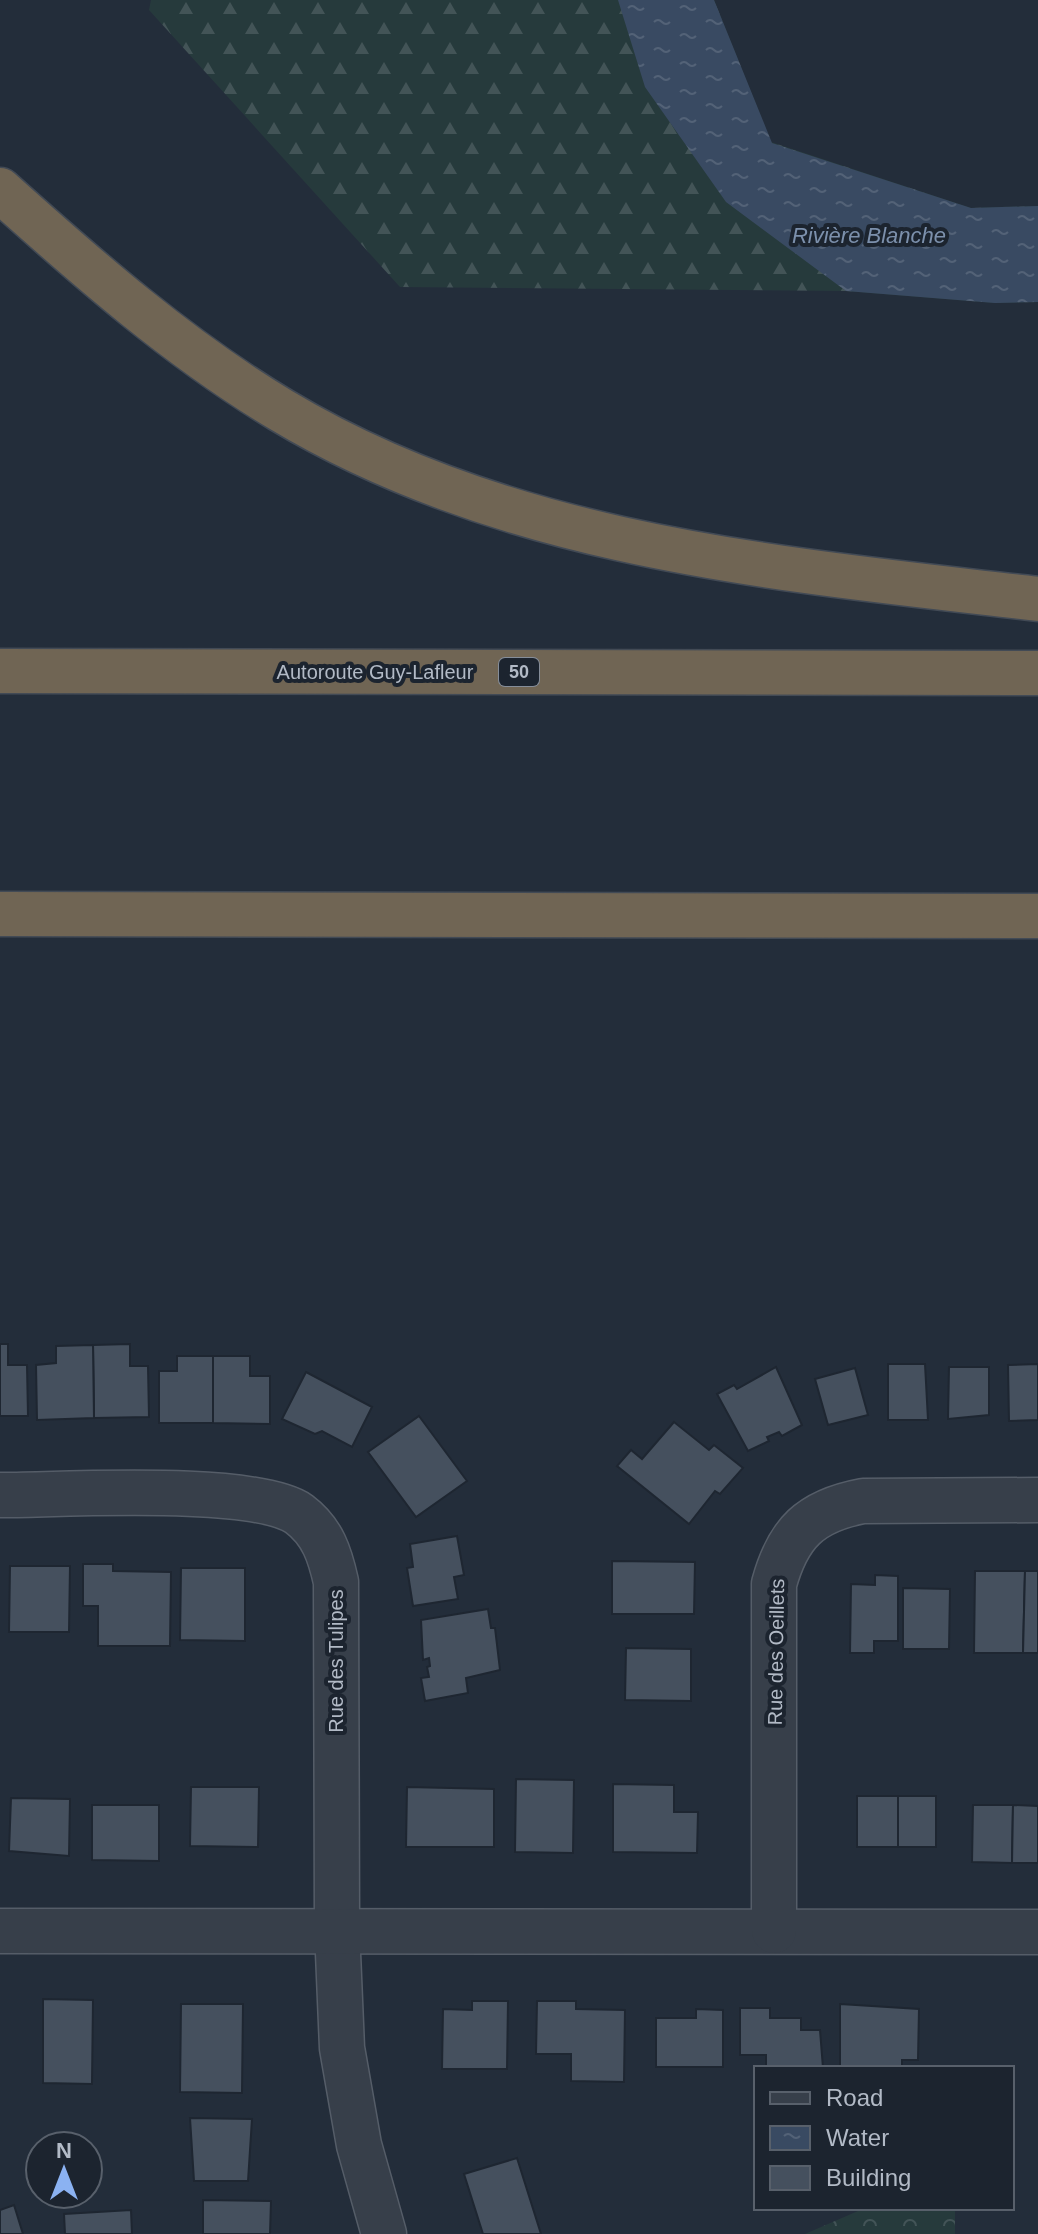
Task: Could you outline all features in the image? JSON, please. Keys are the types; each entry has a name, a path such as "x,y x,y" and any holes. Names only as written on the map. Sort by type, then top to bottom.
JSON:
{"highway":[{"path":"0,190 127,300 237,382 328,436 419,478 562,525 694,554 794,570 1038,599"},
{"name":"Autoroute Guy-Lafleur","path":"0,671 1038,673"},
{"path":"0,914 1038,916"}],"street":[{"name":"Rue des Tulipes","path":"0,1495 244,1496 297,1513 319,1532 329,1553 336,1582 337,1929 342,2048 350,2097 384,2234"},
{"name":"Rue des Oeillets","path":"774,1931 774,1584 781,1557 795,1535 816,1517 837,1506 863,1501 1038,1500"},
{"path":"0,1931 1038,1932"}],"green space":[{"path":"151,0 714,0 771,142 971,208 1038,206 1038,302 995,303 846,291 400,287 149,10"},
{"path":"860,2210 955,2210 955,2234 805,2234"}],"water":[{"name":"Rivière Blanche","path":"618,0 714,0 772,143 971,208 1038,206 1038,302 995,303 846,291 726,202 645,87"}],"building":[{"path":"0,1344 8,1344 8,1365 27,1365 28,1416 0,1416"},
{"path":"130,1344 130,1366 148,1366 149,1417 94,1418 93,1345"},
{"path":"93,1345 94,1418 37,1420 36,1365 56,1363 56,1346"},
{"path":"177,1356 213,1356 213,1423 159,1423 159,1371 177,1371"},
{"path":"213,1356 250,1356 250,1376 270,1376 270,1424 213,1423"},
{"path":"888,1364 925,1364 928,1420 888,1420"},
{"path":"1038,1364 1038,1420 1009,1421 1008,1365"},
{"path":"776,1367 802,1425 782,1436 779,1432 767,1437 769,1441 748,1451 717,1394 734,1385 737,1389"},
{"path":"949,1367 989,1367 989,1415 948,1419"},
{"path":"855,1368 868,1415 828,1425 815,1379"},
{"path":"306,1372 372,1407 352,1447 322,1431 315,1434 282,1419"},
{"path":"419,1416 467,1481 416,1517 368,1452"},
{"path":"674,1422 709,1450 714,1445 743,1468 720,1494 715,1491 689,1524 617,1466 631,1450 642,1459"},
{"path":"457,1536 464,1575 454,1577 458,1599 413,1606 407,1568 413,1567 410,1544"},
{"path":"612,1561 695,1562 694,1614 612,1614"},
{"path":"83,1564 113,1564 113,1571 171,1572 170,1646 98,1646 98,1606 83,1606"},
{"path":"10,1566 70,1566 69,1632 9,1632"},
{"path":"181,1568 245,1568 245,1641 180,1640"},
{"path":"975,1571 1025,1571 1023,1653 974,1653"},
{"path":"1025,1571 1038,1571 1038,1653 1023,1653"},
{"path":"875,1575 898,1576 898,1641 874,1641 874,1653 850,1653 851,1584 875,1585"},
{"path":"903,1588 950,1589 949,1649 903,1649"},
{"path":"488,1609 491,1628 495,1628 500,1670 466,1678 468,1693 425,1701 421,1678 429,1677 427,1667 430,1666 429,1658 423,1660 421,1620"},
{"path":"626,1648 691,1649 691,1701 625,1700"},
{"path":"516,1779 574,1780 573,1853 515,1852"},
{"path":"613,1784 674,1785 674,1812 698,1812 697,1853 613,1852"},
{"path":"191,1787 259,1787 258,1847 190,1846"},
{"path":"407,1787 494,1789 494,1847 406,1847"},
{"path":"857,1796 898,1796 898,1847 857,1847"},
{"path":"898,1796 936,1796 936,1847 898,1847"},
{"path":"11,1798 70,1799 69,1856 9,1851"},
{"path":"92,1805 159,1805 159,1861 92,1860"},
{"path":"973,1805 1013,1805 1012,1863 972,1862"},
{"path":"1013,1805 1038,1806 1038,1863 1012,1863"},
{"path":"43,1999 93,2000 92,2084 43,2083"},
{"path":"472,2001 508,2001 507,2069 442,2069 443,2009 472,2010"},
{"path":"537,2001 576,2001 576,2009 625,2010 624,2082 571,2081 571,2054 536,2054"},
{"path":"181,2004 243,2004 242,2093 180,2092"},
{"path":"840,2004 919,2009 918,2060 902,2060 902,2066 840,2066"},
{"path":"740,2008 770,2008 770,2018 801,2018 801,2030 820,2030 823,2066 766,2066 766,2055 740,2055"},
{"path":"696,2009 723,2010 723,2067 656,2067 656,2018 696,2018"},
{"path":"190,2118 252,2119 248,2181 194,2181"},
{"path":"517,2158 541,2234 483,2234 464,2174"},
{"path":"203,2200 271,2201 270,2234 203,2234"},
{"path":"14,2205 23,2234 0,2234 0,2210"},
{"path":"131,2210 132,2234 65,2234 64,2214"}]}
